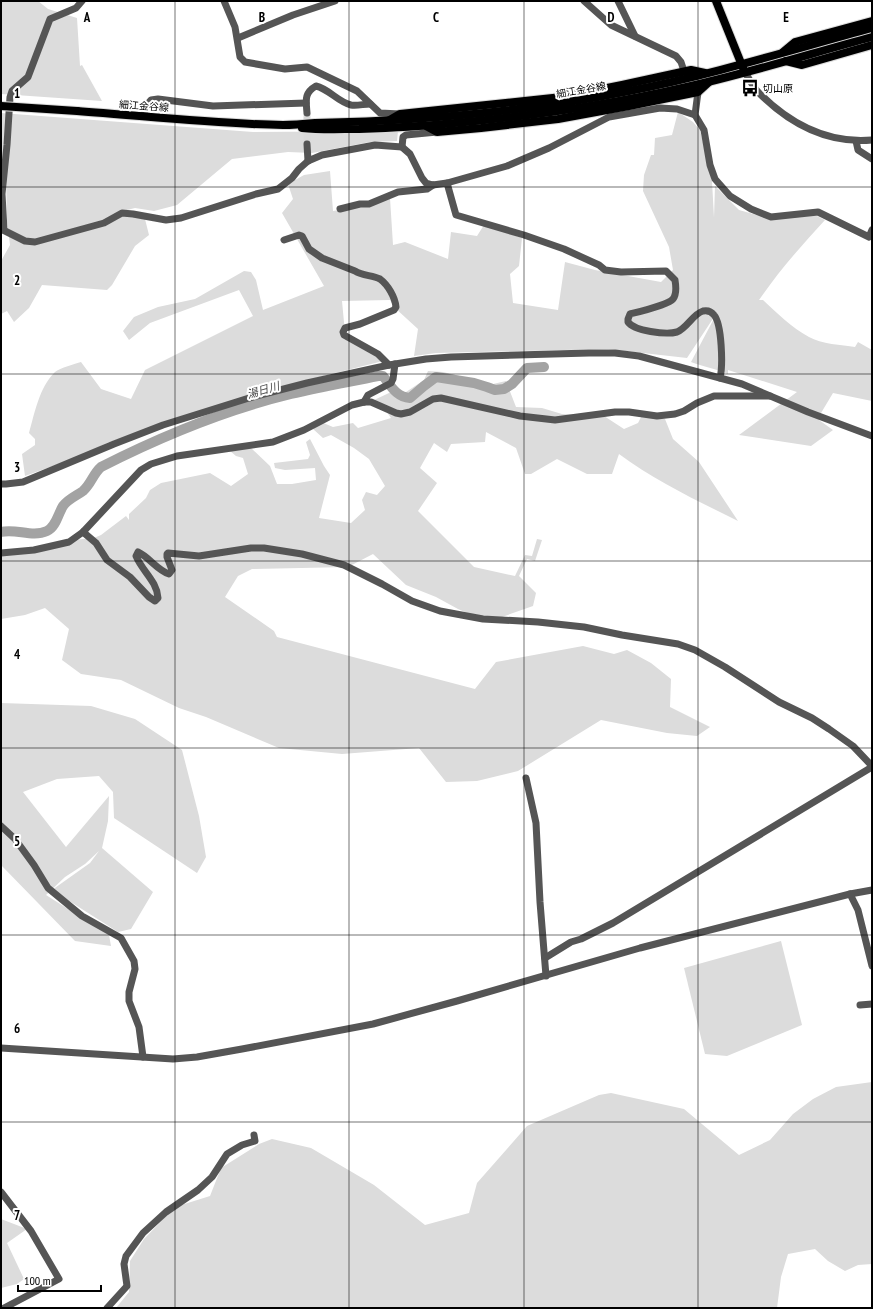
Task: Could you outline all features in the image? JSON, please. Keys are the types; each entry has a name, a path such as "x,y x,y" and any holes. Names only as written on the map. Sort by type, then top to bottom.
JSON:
{"main road":[{"path":"716,1 745,72"},
{"path":"872,21 795,42 784,57 802,65 872,45"},
{"name":"細江金谷線","path":"1,106 285,125 313,129 426,126 560,111 651,95 745,72 784,57 872,28"},
{"name":"細江金谷線","path":"285,125 388,121 473,115 560,104 629,91 741,64 784,57 872,37"},
{"path":"388,121 400,114 562,97 684,71 691,70 706,73"},
{"path":"426,126 437,132 489,128 558,119 698,92 710,81"}],"street":[{"path":"82,1 76,8 50,19 28,77 12,91 10,97 2,194 3,230 26,241 35,242 104,223 122,213 166,220 181,218 256,194 278,189 292,178 308,161 322,155 375,145 402,147 410,154 426,183 433,185 447,183 506,166 549,148 609,117 660,108 678,109 695,115"},
{"path":"224,1 235,27 240,57 245,62 285,69 307,67 357,92 380,113 400,114"},
{"path":"238,38 335,1"},
{"path":"584,1 611,25 676,56 681,62 684,71"},
{"path":"618,1 635,36"},
{"path":"745,72 758,92 783,114 804,128 829,137 856,141 872,140"},
{"path":"307,113 306,103 309,91 316,86 324,88 346,103 352,105 370,104"},
{"path":"698,92 695,115 704,130 710,165 715,179 730,196 746,206 771,216 818,212 869,237 872,230"},
{"path":"144,116 146,106 151,100 158,98 213,106 306,103"},
{"path":"402,147 403,137 406,135 437,132"},
{"path":"856,141 858,150 872,159"},
{"path":"307,144 308,161"},
{"path":"447,183 456,215 524,235 564,249 605,270 614,272 666,271 675,280 676,293 673,299 667,303 630,314 628,322 636,328 654,332 670,333 678,331 702,312 709,311 714,314 718,323 722,355 720,378"},
{"path":"340,209 360,204 369,204 398,192 427,189 433,185"},
{"path":"284,240 298,235 302,236 309,249 322,258 360,274 379,279 389,288 396,307 394,310 360,324 345,328 343,332 344,335 359,342 392,364"},
{"path":"1,484 24,482 163,425 249,398 392,364 451,357 558,353 615,353 648,358 754,388 840,425 872,436"},
{"path":"364,402 368,395 391,383 393,379 392,364"},
{"path":"1,553 34,550 69,542 83,532 142,470 151,464 167,458 191,453 273,442 304,430 352,405 364,402 370,402 401,414 410,412 433,399 441,398 520,416 555,420 615,412 629,412 657,416 675,414 684,411 697,403 714,396 772,396"},
{"path":"83,532 96,543 107,560 130,577 149,597 155,601 158,598 158,591 154,582 138,561 136,556 138,552 169,574 172,570 167,557 168,553 199,556 244,549 264,548 302,554 344,565 412,601 440,611 483,619 538,622 584,627 678,644 695,650 780,702 829,729 853,746 872,767 613,923 567,944 545,958"},
{"path":"526,778 536,823 546,976"},
{"path":"1,826 15,839 48,888 82,916 121,938 134,961 135,969 129,992 129,1001 139,1028 143,1057"},
{"path":"1,1048 174,1059 197,1057 354,1028 457,1001 640,948 850,894 872,890"},
{"path":"850,894 858,910 872,966"},
{"path":"860,1006 872,1004"},
{"path":"107,1308 127,1286 124,1264 126,1256 143,1233 166,1212 198,1190 212,1177 227,1154 242,1145 255,1141 254,1135"},
{"path":"1,1192 31,1231 59,1279 4,1308"}],"shaded area":[{"path":"1,1 38,1 48,9 77,18 80,66 82,65 102,101 1,94"},
{"path":"678,112 693,122 700,130 712,181 714,218 715,186 739,210 768,218 815,215 825,220 790,259 759,300 763,300 791,325 814,339 832,344 855,347 858,342 872,350 872,401 833,393 821,413 819,420 833,430 811,446 739,435 797,392 728,370 728,374 691,362 718,311 687,358 608,349 436,353 414,356 418,329 395,308 390,300 342,301 345,333 383,361 264,391 215,406 107,443 78,457 25,476 22,454 35,445 35,439 29,433 33,417 41,393 55,372 81,362 101,389 131,399 145,370 253,316 239,290 150,323 129,340 123,331 134,317 158,307 195,299 244,271 251,272 256,280 263,310 324,286 282,213 293,199 288,184 304,175 330,171 333,211 375,204 390,198 393,245 405,242 448,259 451,232 477,236 484,225 522,238 519,266 510,274 513,303 558,310 565,262 595,270 661,282 673,270 669,247 643,191 644,175 651,155 654,155 655,138 672,135"},
{"path":"1,113 253,132 398,131 397,141 370,142 312,153 288,152 232,159 177,205 154,211 135,208 127,210 145,219 149,235 135,246 112,285 107,290 42,285 29,308 14,322 7,311 1,314 1,261 10,245 7,221 6,177 1,176"},
{"path":"428,371 443,372 493,384 506,381 516,407 542,408 562,414 604,416 624,429 638,423 641,417 665,419 673,439 699,462 738,521 662,482 619,454 612,474 587,474 557,459 531,474 525,474 516,448 486,432 485,442 451,444 447,452 434,443 420,468 437,483 418,511 474,567 515,576 525,555 532,556 537,539 542,540 535,561 527,559 519,576 536,593 533,606 502,617 474,616 436,597 406,585 373,554 348,567 252,569 238,576 225,597 274,631 277,637 475,689 496,662 583,646 614,654 627,650 651,663 671,679 670,707 710,727 697,736 667,733 601,720 518,771 477,781 446,782 419,748 342,754 279,748 206,717 179,708 121,680 81,674 62,660 69,629 45,608 25,615 1,619 1,552 94,538 101,535 126,516 129,520 129,514 146,498 150,490 161,483 210,473 231,486 248,474 243,458 236,456 230,451 251,448 270,466 277,484 292,484 316,480 315,468 285,470 275,468 274,463 308,459 310,455 306,442 310,439 330,475 319,518 351,523 365,510 362,500 366,492 377,495 385,486 369,459 354,448 331,435 323,438 313,429 321,422 333,427 353,423 358,428 391,418 381,404 372,401 389,393 406,392 424,380"},
{"path":"1,703 91,706 135,719 182,750 199,816 206,857 197,873 114,818 113,792 99,776 57,779 23,792 66,847 109,796 108,821 102,848 153,892 131,929 118,932 52,890 90,863 99,851 85,864 65,877 46,895 109,935 111,946 75,941 1,865"},
{"path":"781,941 802,1025 727,1056 705,1054 684,968"},
{"path":"872,1082 872,1264 858,1265 845,1271 828,1261 815,1249 788,1254 781,1277 777,1308 116,1308 129,1292 130,1261 144,1239 175,1207 210,1196 221,1168 259,1144 272,1139 311,1148 374,1185 425,1225 469,1213 477,1183 527,1126 599,1095 611,1093 684,1109 739,1155 770,1140 793,1114 813,1099 836,1087"},
{"path":"1,1219 27,1229 7,1243 24,1279 17,1284 1,1288"}],"waterway":[{"name":"湯日川","path":"1,532 12,531 36,534 47,531 53,527 63,506 86,488 101,467 171,434 266,400 378,376 383,376 391,387 401,396 410,398 436,377 474,383 495,390 504,389 512,384 527,368 544,367"}],"tunnel":[{"path":"307,113 307,144"}],"place":[{"name":"切山原","path":"750,88"}]}
